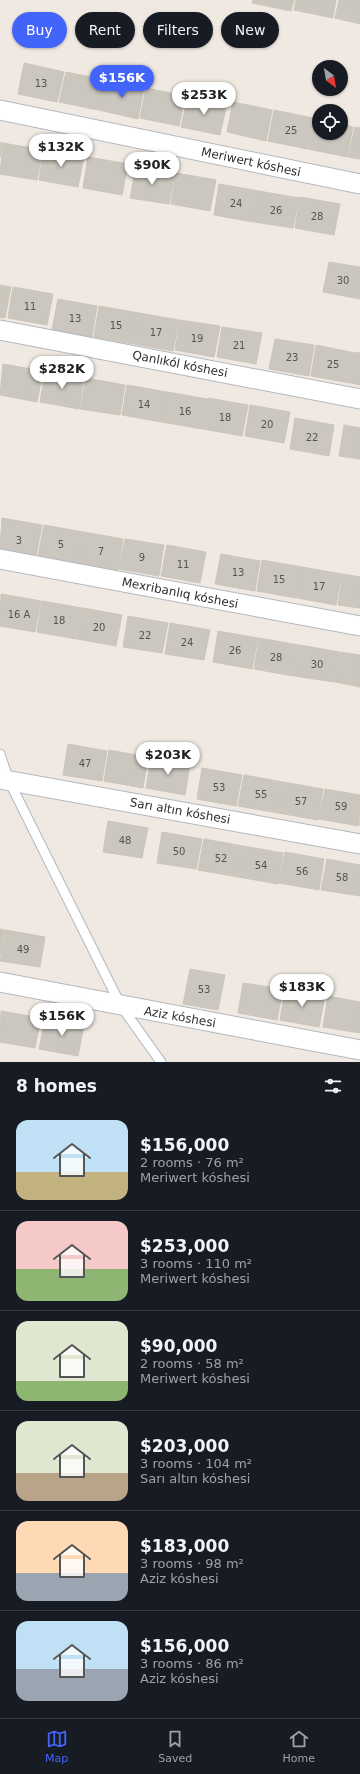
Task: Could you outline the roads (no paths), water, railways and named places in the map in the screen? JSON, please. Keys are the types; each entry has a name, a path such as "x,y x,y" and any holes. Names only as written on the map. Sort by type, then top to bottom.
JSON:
{"street":[{"name":"Meriwert kóshesi","path":"0,110 360,184"},
{"name":"Qanlıkól kóshesi","path":"0,330 360,399"},
{"name":"Mexribanlıq kóshesi","path":"0,559 360,626"},
{"name":"Sarı altın kóshesi","path":"5,780 360,844"},
{"name":"Aziz kóshesi","path":"0,982 360,1050"}],"lane":[{"path":"0,754 5,780 121,1006 161,1062"}]}
